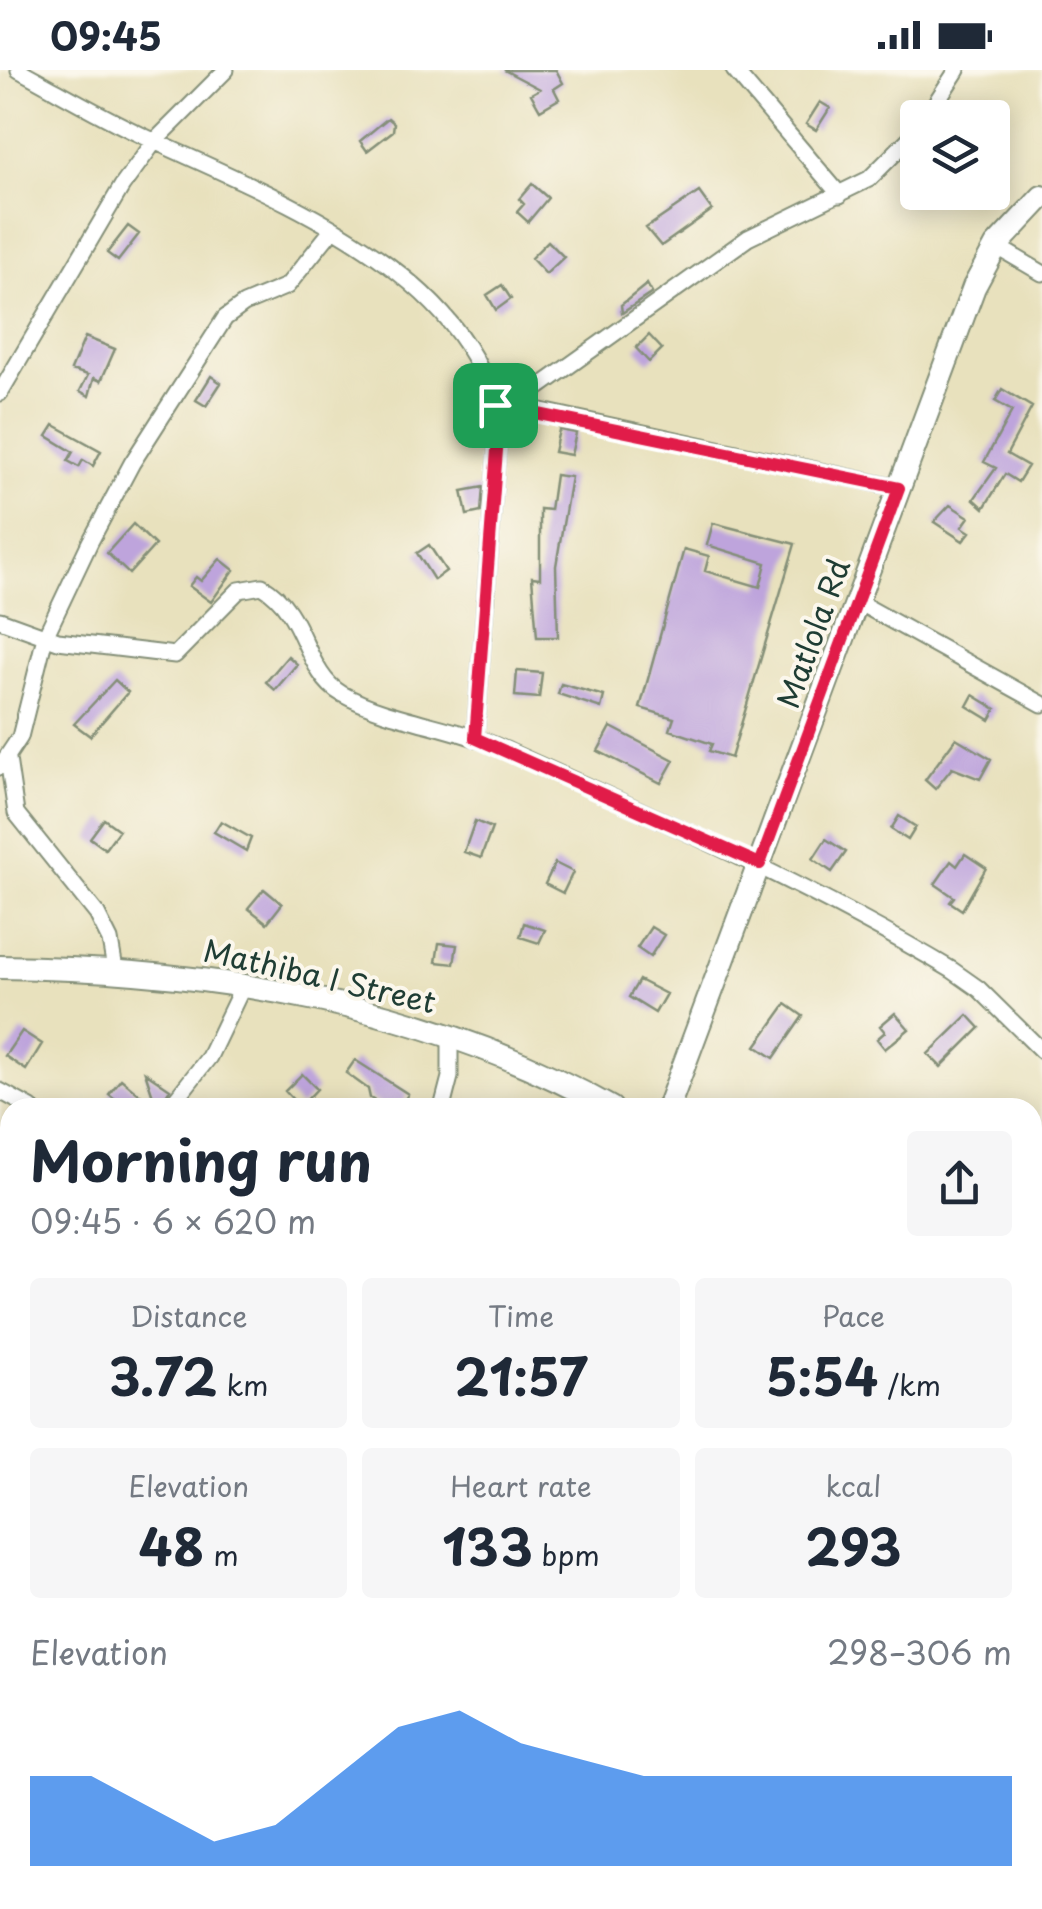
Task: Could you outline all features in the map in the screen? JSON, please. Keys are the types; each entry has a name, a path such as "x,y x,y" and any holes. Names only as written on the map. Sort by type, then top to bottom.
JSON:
{"street":[{"path":"19,70 154,142 267,190 333,229 446,317 474,353 495,405 498,437 475,738"},
{"path":"0,393 94,229 154,142 226,70"},
{"path":"734,70 840,195"},
{"path":"938,100 957,70"},
{"path":"514,406 748,238 868,179 900,148"},
{"name":"Matlola Rd","path":"672,1098 974,287 996,246 1042,197"},
{"path":"115,969 110,940 97,914 16,813 4,763 26,716 45,637 132,462 214,332 234,310 287,286 333,229"},
{"path":"996,246 1042,273"},
{"path":"495,405 899,488"},
{"path":"0,620 45,637 175,655 239,590 262,586 295,617 324,676 336,691 363,704 475,738 760,864 952,970 979,989 1042,1051"},
{"path":"856,601 1042,704"},
{"name":"Mathiba I Street","path":"0,967 115,969 244,984 450,1036 589,1098"},
{"path":"177,1098 210,1058 244,984"},
{"path":"445,1098 450,1077 450,1036"}],"building":[{"path":"504,70 556,70 563,83 554,89 559,99 540,110 531,94 540,89"},
{"path":"820,102 830,108 816,130 806,124"},
{"path":"388,118 394,123 393,131 367,151 360,141"},
{"path":"532,184 548,198 528,222 517,212 524,204 519,199"},
{"path":"699,192 712,210 661,246 646,228"},
{"path":"128,226 139,234 118,261 107,253"},
{"path":"548,241 564,257 546,274 531,258"},
{"path":"647,284 652,293 622,313 621,305"},
{"path":"502,285 511,299 496,310 487,295"},
{"path":"649,335 662,349 649,362 636,348"},
{"path":"85,337 115,349 101,381 94,378 89,396 80,391 88,375 71,370"},
{"path":"211,376 221,383 206,406 196,400"},
{"path":"1002,389 1032,407 1007,454 1028,466 1018,482 1005,474 984,508 974,499 996,468 984,462 1012,411 995,401"},
{"path":"54,425 101,451 93,466 83,460 79,467 68,461 73,452 47,436"},
{"path":"559,430 576,433 571,455 554,452"},
{"path":"555,475 571,477 556,566 558,637 537,637 532,577 540,578 540,509 550,510"},
{"path":"483,487 481,512 467,515 462,491"},
{"path":"950,505 969,517 962,527 970,532 963,541 934,522"},
{"path":"713,523 795,544 731,758 709,751 712,744 670,730 674,718 640,708 684,549 709,556 705,571 760,587 766,563 707,545"},
{"path":"133,524 155,545 129,574 107,553"},
{"path":"429,545 446,571 434,580 417,553"},
{"path":"220,559 234,570 211,602 189,586 196,577 201,581"},
{"path":"288,656 297,664 275,690 266,682"},
{"path":"517,671 542,673 539,698 515,696"},
{"path":"115,680 128,692 90,736 74,724"},
{"path":"561,684 604,696 601,708 558,694"},
{"path":"973,695 996,709 990,720 967,706"},
{"path":"611,727 674,760 661,783 598,751"},
{"path":"956,738 991,759 980,779 952,768 935,789 925,780"},
{"path":"899,816 916,827 908,840 891,829"},
{"path":"104,819 119,830 105,849 90,838"},
{"path":"221,821 251,838 246,851 214,832"},
{"path":"475,821 492,828 481,858 464,852"},
{"path":"826,839 846,852 832,872 813,859"},
{"path":"965,854 986,868 962,910 950,902 954,897 935,884 951,861 957,866"},
{"path":"555,863 573,872 563,893 545,884"},
{"path":"264,889 282,904 267,923 248,908"},
{"path":"524,923 545,930 539,943 520,937"},
{"path":"651,927 664,935 650,957 637,948"},
{"path":"439,943 457,945 454,964 436,962"},
{"path":"639,980 666,994 655,1013 629,997"},
{"path":"786,1004 803,1016 774,1058 756,1046"},
{"path":"895,1013 909,1029 885,1049 877,1039 885,1032 880,1026"},
{"path":"968,1015 980,1028 941,1067 928,1054"},
{"path":"22,1031 42,1044 26,1070 5,1056"},
{"path":"355,1060 408,1094 406,1098 370,1098 368,1089 346,1073"},
{"path":"145,1072 170,1089 164,1098 154,1098"},
{"path":"302,1074 317,1089 308,1098 292,1098 285,1091"},
{"path":"121,1079 144,1098 114,1098 109,1094"}],"route":[{"path":"495,405 899,488 760,864 475,738 498,437 495,405"}]}
